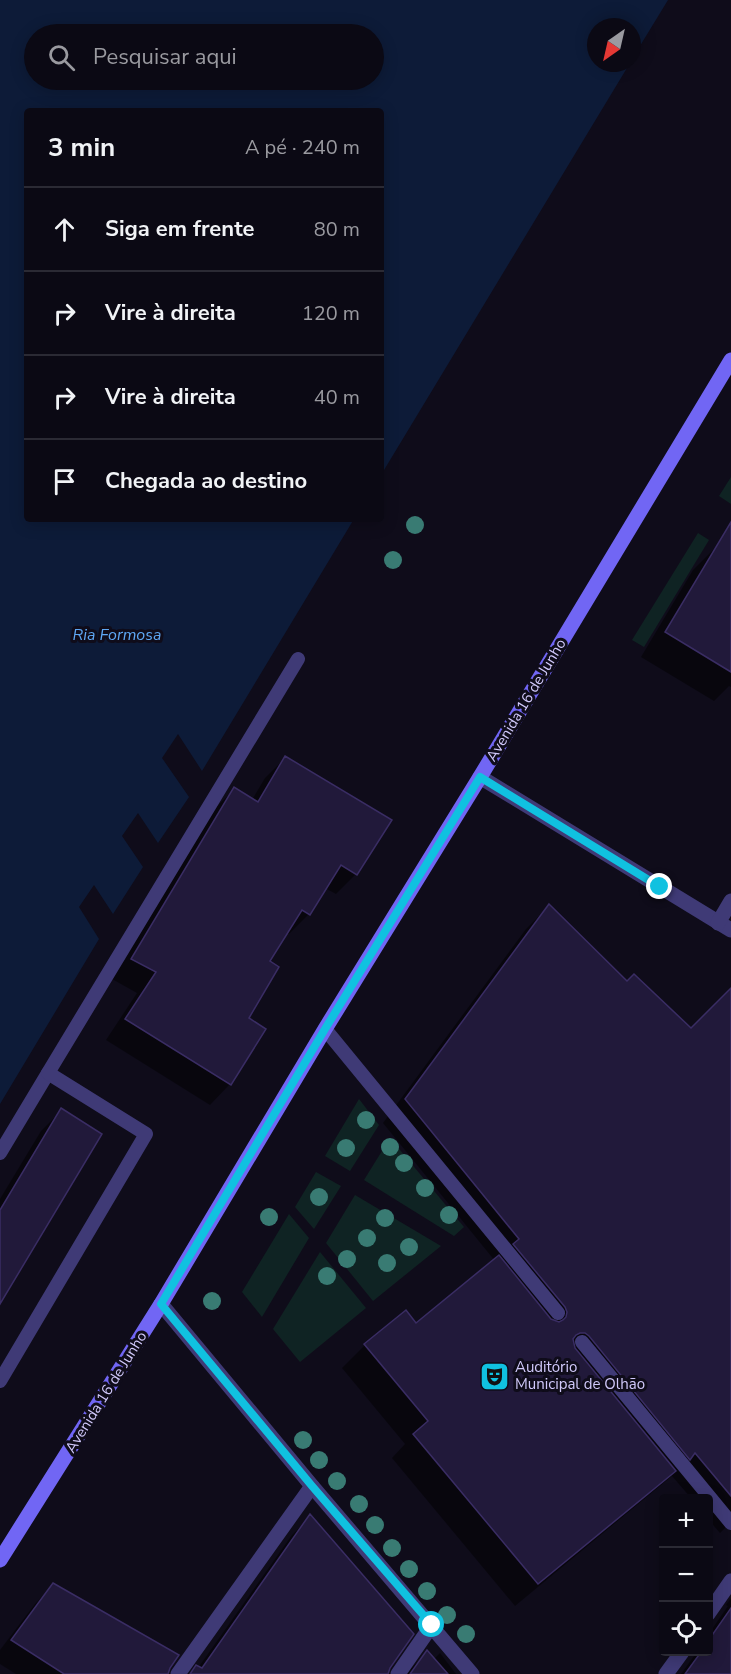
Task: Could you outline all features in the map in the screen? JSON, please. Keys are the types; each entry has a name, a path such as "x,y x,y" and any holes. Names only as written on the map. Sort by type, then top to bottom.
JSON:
{"main road":[{"name":"Avenida 16 de Junho","path":"0,1560 161,1304 731,360"}],"street":[{"path":"480,777 724,927 731,901"},
{"path":"161,1304 472,1674"},
{"path":"178,1674 312,1486"},
{"path":"713,1608 728,1591"},
{"path":"398,1674 432,1625"},
{"path":"666,1674 679,1656"}],"lane":[{"path":"0,1153 298,659"},
{"path":"325,1029 558,1313"},
{"path":"0,1381 146,1134 48,1073"},
{"path":"582,1342 731,1523"}],"green space":[{"path":"731,477 731,504 719,496"},
{"path":"698,533 709,540 644,647 632,640"},
{"path":"359,1099 379,1125 350,1171 325,1156"},
{"path":"390,1138 464,1227 454,1236 364,1180"},
{"path":"316,1172 341,1186 314,1229 295,1207"},
{"path":"355,1195 441,1246 373,1301 326,1243"},
{"path":"289,1214 309,1238 262,1317 242,1292"},
{"path":"320,1252 366,1308 300,1362 273,1329"}],"water":[{"name":"Ria Formosa","path":"0,0 668,0 641,44 641,18 587,18 587,72 625,72 384,470 384,108 24,108 24,522 352,522 202,771 178,734 162,758 189,797 158,843 138,813 122,836 143,867 113,914 94,885 79,907 99,939 0,1104"}],"building":[{"path":"731,522 731,672 665,632"},
{"path":"285,756 392,820 357,875 341,865 310,915 302,910 270,961 279,967 249,1018 266,1029 231,1085 125,1019 156,972 131,959 234,787 258,802"},
{"path":"549,904 627,981 634,974 691,1028 731,988 731,1496 695,1453 690,1460 589,1336 580,1333 573,1339 575,1348 676,1471 538,1584 413,1434 428,1421 364,1344 406,1310 416,1323 499,1255 551,1319 559,1322 566,1317 565,1307 513,1244 519,1239 405,1099"},
{"path":"61,1108 102,1134 0,1304 0,1210"},
{"path":"310,1514 414,1634 388,1674 190,1674 196,1665 202,1668"},
{"path":"53,1583 179,1655 168,1674 64,1674 11,1640"},
{"path":"731,1608 731,1674 685,1674 698,1656 713,1656 713,1634"},
{"path":"427,1650 448,1674 410,1674"}],"place":[{"name":"Auditório Municipal de Olhão","path":"494,1376"}],"route":[{"path":"432,1625 312,1486 161,1304 325,1029 480,777 660,887"}]}
